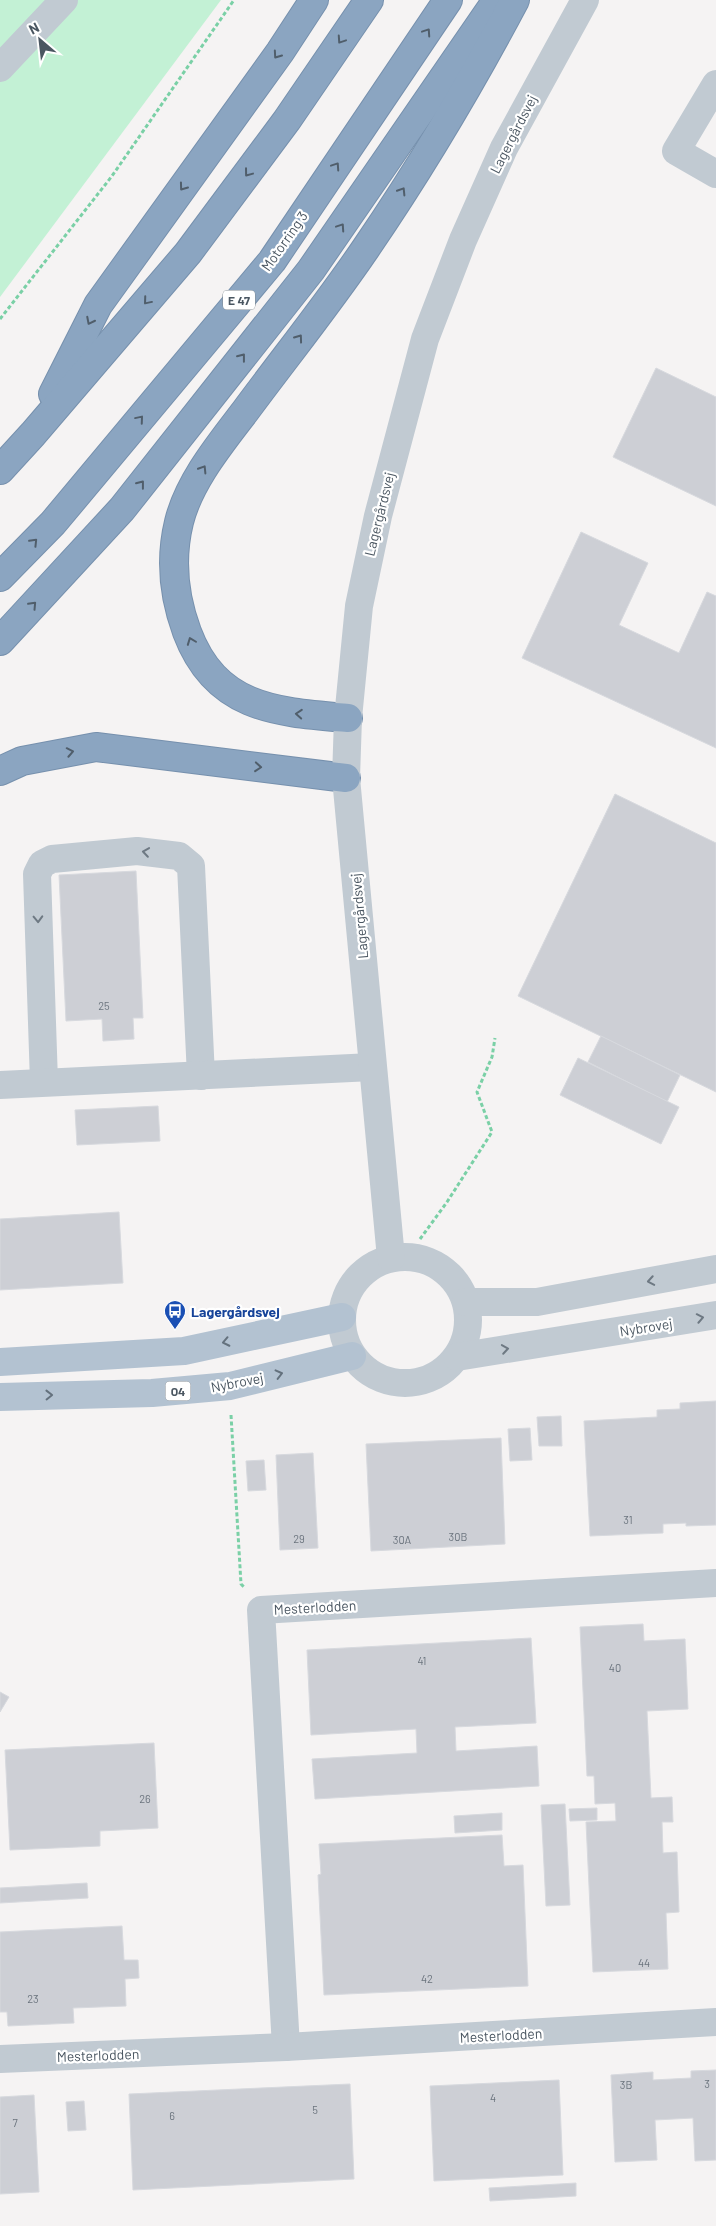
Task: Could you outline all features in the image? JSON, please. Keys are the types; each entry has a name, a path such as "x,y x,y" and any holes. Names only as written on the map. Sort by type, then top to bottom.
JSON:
{"highway":[{"path":"33,434 98,305 280,52 314,0"},
{"path":"0,470 188,253 287,120 369,0"},
{"name":"Motorring 3","path":"0,577 53,523 272,261 448,0"},
{"path":"0,641 122,509 311,270 497,0"},
{"path":"348,718 290,713 252,704 217,681 194,651 179,610 173,563 179,521 201,471 365,249 477,72 515,0"},
{"path":"0,771 22,761 96,748 346,778"}],"main road":[{"path":"0,1362 184,1351 342,1317"},
{"name":"Nybrovej","path":"0,1396 152,1393 230,1386 352,1356"}],"street":[{"path":"0,68 64,0"},
{"name":"Lagergårdsvej","path":"399,1257 372,1067 346,778 348,718 358,606 378,516 425,340 463,240 504,148 585,0"},
{"path":"716,84 676,151 716,174"},
{"path":"44,1082 37,874 42,864 52,859 137,851 180,856 191,866 201,1076"},
{"path":"0,1085 372,1067"},
{"path":"399,1257 422,1259 437,1266 450,1275 460,1288 466,1302 468,1321 465,1340 457,1357 436,1374 424,1380 404,1384 384,1380 366,1370 352,1356 344,1337 342,1317 346,1297 356,1279 372,1266 399,1257"},
{"path":"466,1302 537,1302 716,1269"},
{"name":"Nybrovej","path":"457,1357 716,1315"},
{"name":"Mesterlodden","path":"286,2047 261,1610 716,1583"},
{"name":"Mesterlodden","path":"0,2059 286,2047 716,2022"}],"path":[{"path":"0,319 112,176 234,0"},
{"path":"399,1257 447,1202 492,1132 477,1092 492,1056 495,1038"},
{"path":"230,1386 241,1584 261,1610"}],"green space":[{"path":"0,0 221,0 0,297"}],"building":[{"path":"656,368 716,397 716,506 613,457"},
{"path":"581,532 648,563 619,625 679,653 707,592 716,596 716,748 522,658"},
{"path":"615,794 716,843 716,1092 518,996"},
{"path":"136,871 143,1018 133,1018 134,1039 103,1041 102,1019 66,1021 59,875"},
{"path":"601,1036 680,1075 667,1102 588,1062"},
{"path":"578,1058 679,1107 661,1144 560,1095"},
{"path":"158,1106 160,1141 77,1145 75,1110"},
{"path":"119,1212 123,1283 0,1290 0,1219"},
{"path":"716,1401 716,1525 686,1526 686,1523 663,1524 663,1533 590,1536 584,1421 657,1417 657,1410 680,1409 680,1403"},
{"path":"561,1416 562,1446 539,1446 537,1417"},
{"path":"530,1428 532,1460 510,1461 508,1429"},
{"path":"501,1438 505,1544 371,1551 366,1444"},
{"path":"313,1453 318,1548 280,1550 276,1455"},
{"path":"264,1460 266,1490 248,1491 246,1461"},
{"path":"643,1624 644,1641 685,1639 688,1709 647,1711 651,1798 672,1797 673,1822 662,1822 663,1853 677,1852 679,1912 666,1913 668,1969 593,1972 586,1822 616,1821 615,1803 595,1804 594,1776 587,1776 580,1627"},
{"path":"531,1638 536,1723 455,1727 456,1751 537,1746 539,1786 315,1799 312,1759 417,1753 416,1729 311,1735 307,1650"},
{"path":"0,1692 9,1697 0,1712"},
{"path":"154,1743 158,1828 100,1831 100,1846 10,1850 5,1750"},
{"path":"565,1804 570,1905 546,1906 541,1805"},
{"path":"597,1808 597,1820 570,1821 569,1809"},
{"path":"502,1813 502,1830 455,1833 454,1816"},
{"path":"502,1835 504,1866 523,1865 528,1986 324,1995 318,1875 321,1874 319,1844"},
{"path":"87,1883 88,1898 0,1903 0,1888"},
{"path":"122,1926 124,1960 138,1960 139,1978 125,1979 126,2006 73,2008 74,2023 8,2026 7,2012 0,2012 0,1932"},
{"path":"716,2070 716,2160 695,2161 693,2118 655,2120 657,2160 615,2162 611,2075 653,2072 653,2080 691,2078 691,2071"},
{"path":"559,2080 563,2175 434,2181 430,2086"},
{"path":"350,2084 354,2179 133,2190 129,2094"},
{"path":"34,2095 39,2192 0,2194 0,2097"},
{"path":"84,2101 86,2130 68,2131 66,2102"},
{"path":"576,2183 576,2196 490,2201 489,2188"}],"place":[{"name":"Lagergårdsvej","path":"175,1330"}]}
